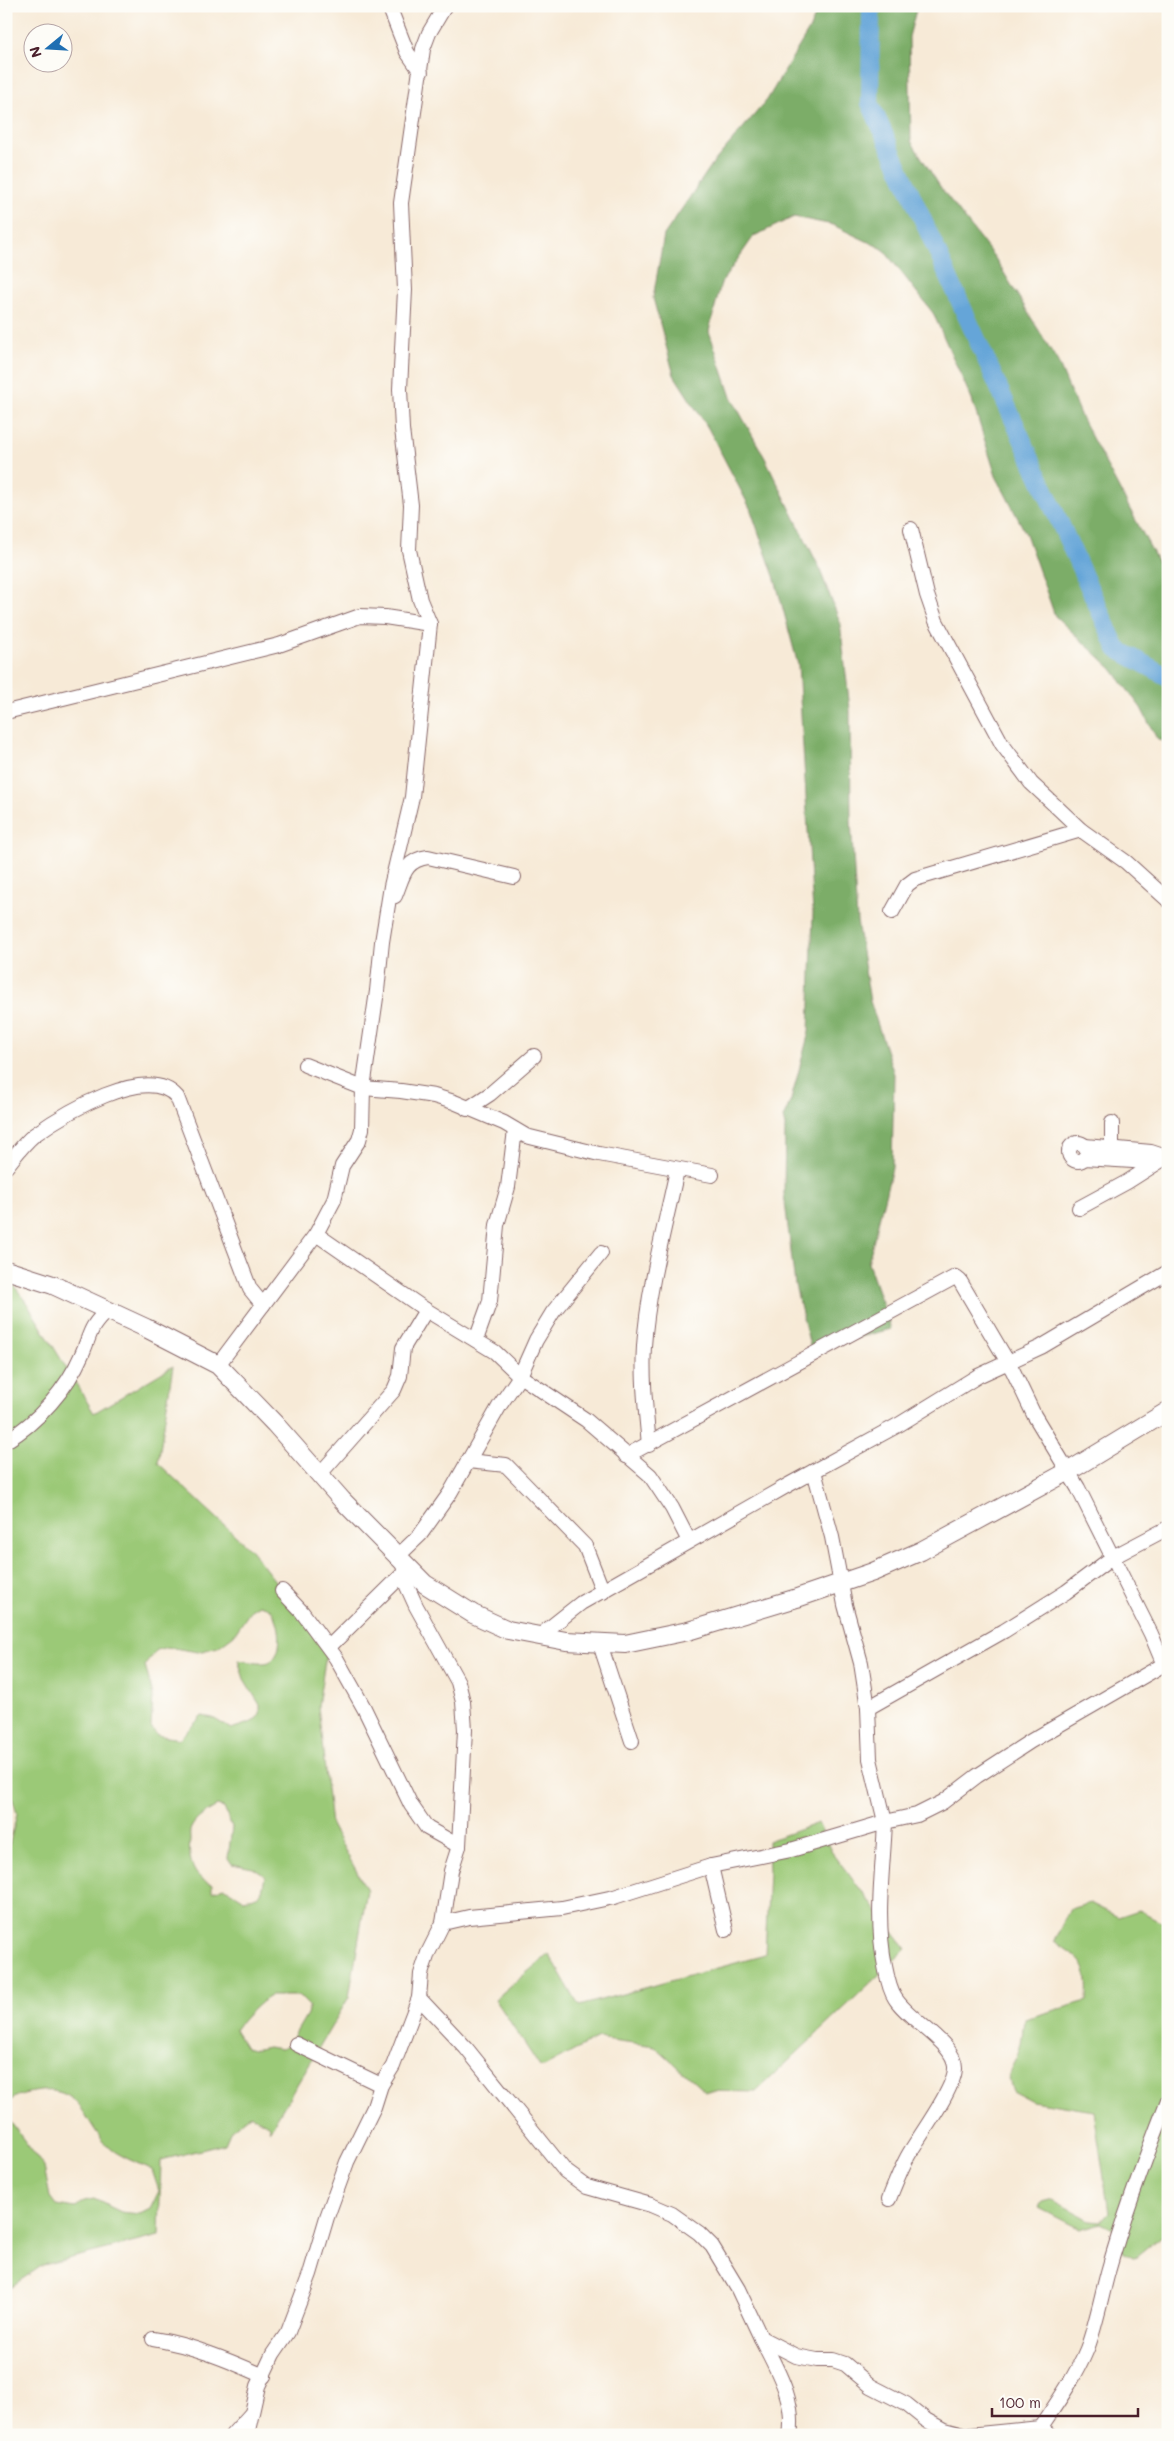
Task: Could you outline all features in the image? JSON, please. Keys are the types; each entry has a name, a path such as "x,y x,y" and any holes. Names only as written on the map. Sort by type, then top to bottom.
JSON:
{"main road":[{"path":"6,1270 34,1278 146,1328 218,1365 275,1424 401,1564 425,1584 473,1614 508,1630 538,1637 600,1644 625,1644 688,1631 873,1572 921,1551 1069,1471 1168,1411"}],"street":[{"path":"389,6 407,52 420,72"},
{"path":"218,1365 294,1267 316,1234 334,1200 342,1166 359,1140 362,1129 363,1088 385,920 412,797 430,624 420,600 409,550 411,505 402,429 400,389 405,290 401,203 409,131 425,41 445,6"},
{"path":"912,529 927,595 936,621 1002,744 1031,783 1081,830 1126,862 1168,900"},
{"path":"6,712 270,647 360,616 385,617 430,624"},
{"path":"892,912 907,885 915,878 1081,830"},
{"path":"385,920 408,865 413,860 428,857 514,877"},
{"path":"467,1109 490,1094 534,1056"},
{"path":"305,1065 363,1088 434,1096 454,1102 504,1123 526,1136 676,1170 712,1174"},
{"path":"6,1167 33,1136 76,1109 103,1096 124,1088 148,1086 171,1090 177,1097 250,1289 263,1305"},
{"path":"1112,1123 1112,1150"},
{"path":"476,1340 490,1301 497,1225 508,1187 515,1130"},
{"path":"1153,1165 1085,1152 1112,1150 1151,1152 1167,1157"},
{"path":"1079,1208 1127,1182 1167,1157"},
{"path":"649,1445 644,1385 644,1345 653,1287 676,1170"},
{"path":"316,1234 426,1310 495,1352 520,1376 586,1420 650,1476 672,1508 689,1541"},
{"path":"329,1647 401,1564 450,1493 500,1405 520,1376 536,1340 553,1312 601,1253"},
{"path":"538,1637 581,1603 900,1424 978,1376 1041,1347 1168,1272"},
{"path":"442,1923 469,1917 562,1908 614,1897 711,1866 790,1850 885,1822 918,1815 943,1802 977,1776 1031,1741 1166,1663 1069,1471 1034,1415 1013,1371 960,1281 954,1277 626,1456"},
{"path":"319,1475 394,1390 400,1376 404,1348 426,1310"},
{"path":"6,1441 23,1431 37,1419 60,1390 82,1354 89,1330 94,1322 107,1312"},
{"path":"468,1461 506,1465 585,1546 603,1592"},
{"path":"814,1471 832,1537 840,1583 861,1663 868,1708 870,1759 885,1822 879,1939 888,1980 894,1997 908,2016 948,2046 956,2067 952,2082 908,2156 889,2199"},
{"path":"868,1708 1004,1631 1066,1592 1113,1557 1168,1528"},
{"path":"247,2435 258,2386 273,2354 288,2332 310,2274 327,2217 347,2162 374,2107 381,2085 393,2066 419,1998 422,1974 428,1952 442,1923 451,1871 459,1846 465,1730 463,1702 458,1682 406,1584 401,1564"},
{"path":"282,1591 329,1647 364,1708 411,1805 427,1828 459,1846"},
{"path":"600,1644 632,1741"},
{"path":"711,1866 726,1930"},
{"path":"419,1998 466,2048 565,2171 587,2187 651,2205 672,2214 699,2233 712,2246 738,2289 760,2338 783,2381 788,2400 790,2435"},
{"path":"296,2044 381,2085"},
{"path":"968,2435 1045,2431 1087,2349 1101,2304 1108,2272 1142,2168 1168,2100"},
{"path":"760,2338 796,2356 817,2360 833,2360 844,2364 871,2386 906,2404 926,2420 944,2430 964,2435"},
{"path":"153,2339 176,2342 207,2352 264,2376"},
{"path":"232,2435 251,2414"}],"green space":[{"path":"819,6 917,6 909,37 911,141 941,188 995,258 1058,362 1081,417 1168,581 1168,744 1157,739 1141,708 1112,669 1055,616 1026,534 996,476 972,400 933,313 883,249 833,225 794,217 754,236 721,283 709,331 731,397 765,458 818,565 840,622 850,709 851,820 857,921 870,1001 894,1074 892,1168 868,1263 891,1329 811,1350 795,1285 784,1194 785,1126 783,1118 791,1100 809,1032 813,913 798,665 775,579 750,508 708,428 674,375 653,298 664,235 713,163 767,100 810,28"},
{"path":"6,1274 26,1302 94,1413 173,1366 158,1463 251,1550 327,1648 318,1706 331,1825 367,1890 349,1997 270,2130 268,2125 250,2115 231,2130 225,2144 161,2160 159,2236 43,2265 6,2290 6,2116 44,2167 50,2197 56,2205 76,2208 84,2201 94,2199 121,2212 140,2214 150,2209 159,2191 152,2170 122,2156 108,2146 99,2136 80,2106 62,2093 50,2091 33,2092 18,2096 6,2105 6,1859 17,1814 6,1776","holes":["259,1605 270,1609 277,1621 280,1637 277,1652 274,1658 266,1663 238,1660 244,1679 260,1705 260,1715 252,1722 231,1729 213,1718 202,1716 179,1739 157,1735 151,1727 153,1696 145,1665 157,1650 167,1647 198,1652 218,1647 234,1635 251,1610","217,1806 224,1808 232,1827 228,1858 232,1864 253,1868 265,1876 260,1894 243,1899 224,1887 212,1892 212,1884 205,1881 196,1872 190,1854 190,1829 206,1813","270,1996 299,1996 309,2006 307,2014 288,2046 281,2049 267,2047 253,2050 246,2048 235,2030 251,2011"]},
{"path":"818,1823 831,1851 906,1949 756,2092 705,2091 655,2046 598,2038 544,2067 540,2067 495,1999 549,1954 579,2006 765,1955 769,1872 768,1841"},
{"path":"1090,1903 1118,1917 1139,1910 1168,1925 1168,2025 1166,2028 1168,2030 1168,2231 1135,2258 1122,2251 1115,2230 1101,2223 1080,2229 1039,2208 1042,2203 1053,2200 1090,2220 1101,2221 1109,2212 1094,2111 1032,2101 1013,2091 1009,2078 1010,2070 1020,2047 1024,2019 1087,2001 1087,1978 1082,1964 1072,1953 1054,1941 1070,1909"}],"waterway":[{"path":"871,6 870,103 1117,649 1168,677"}]}
